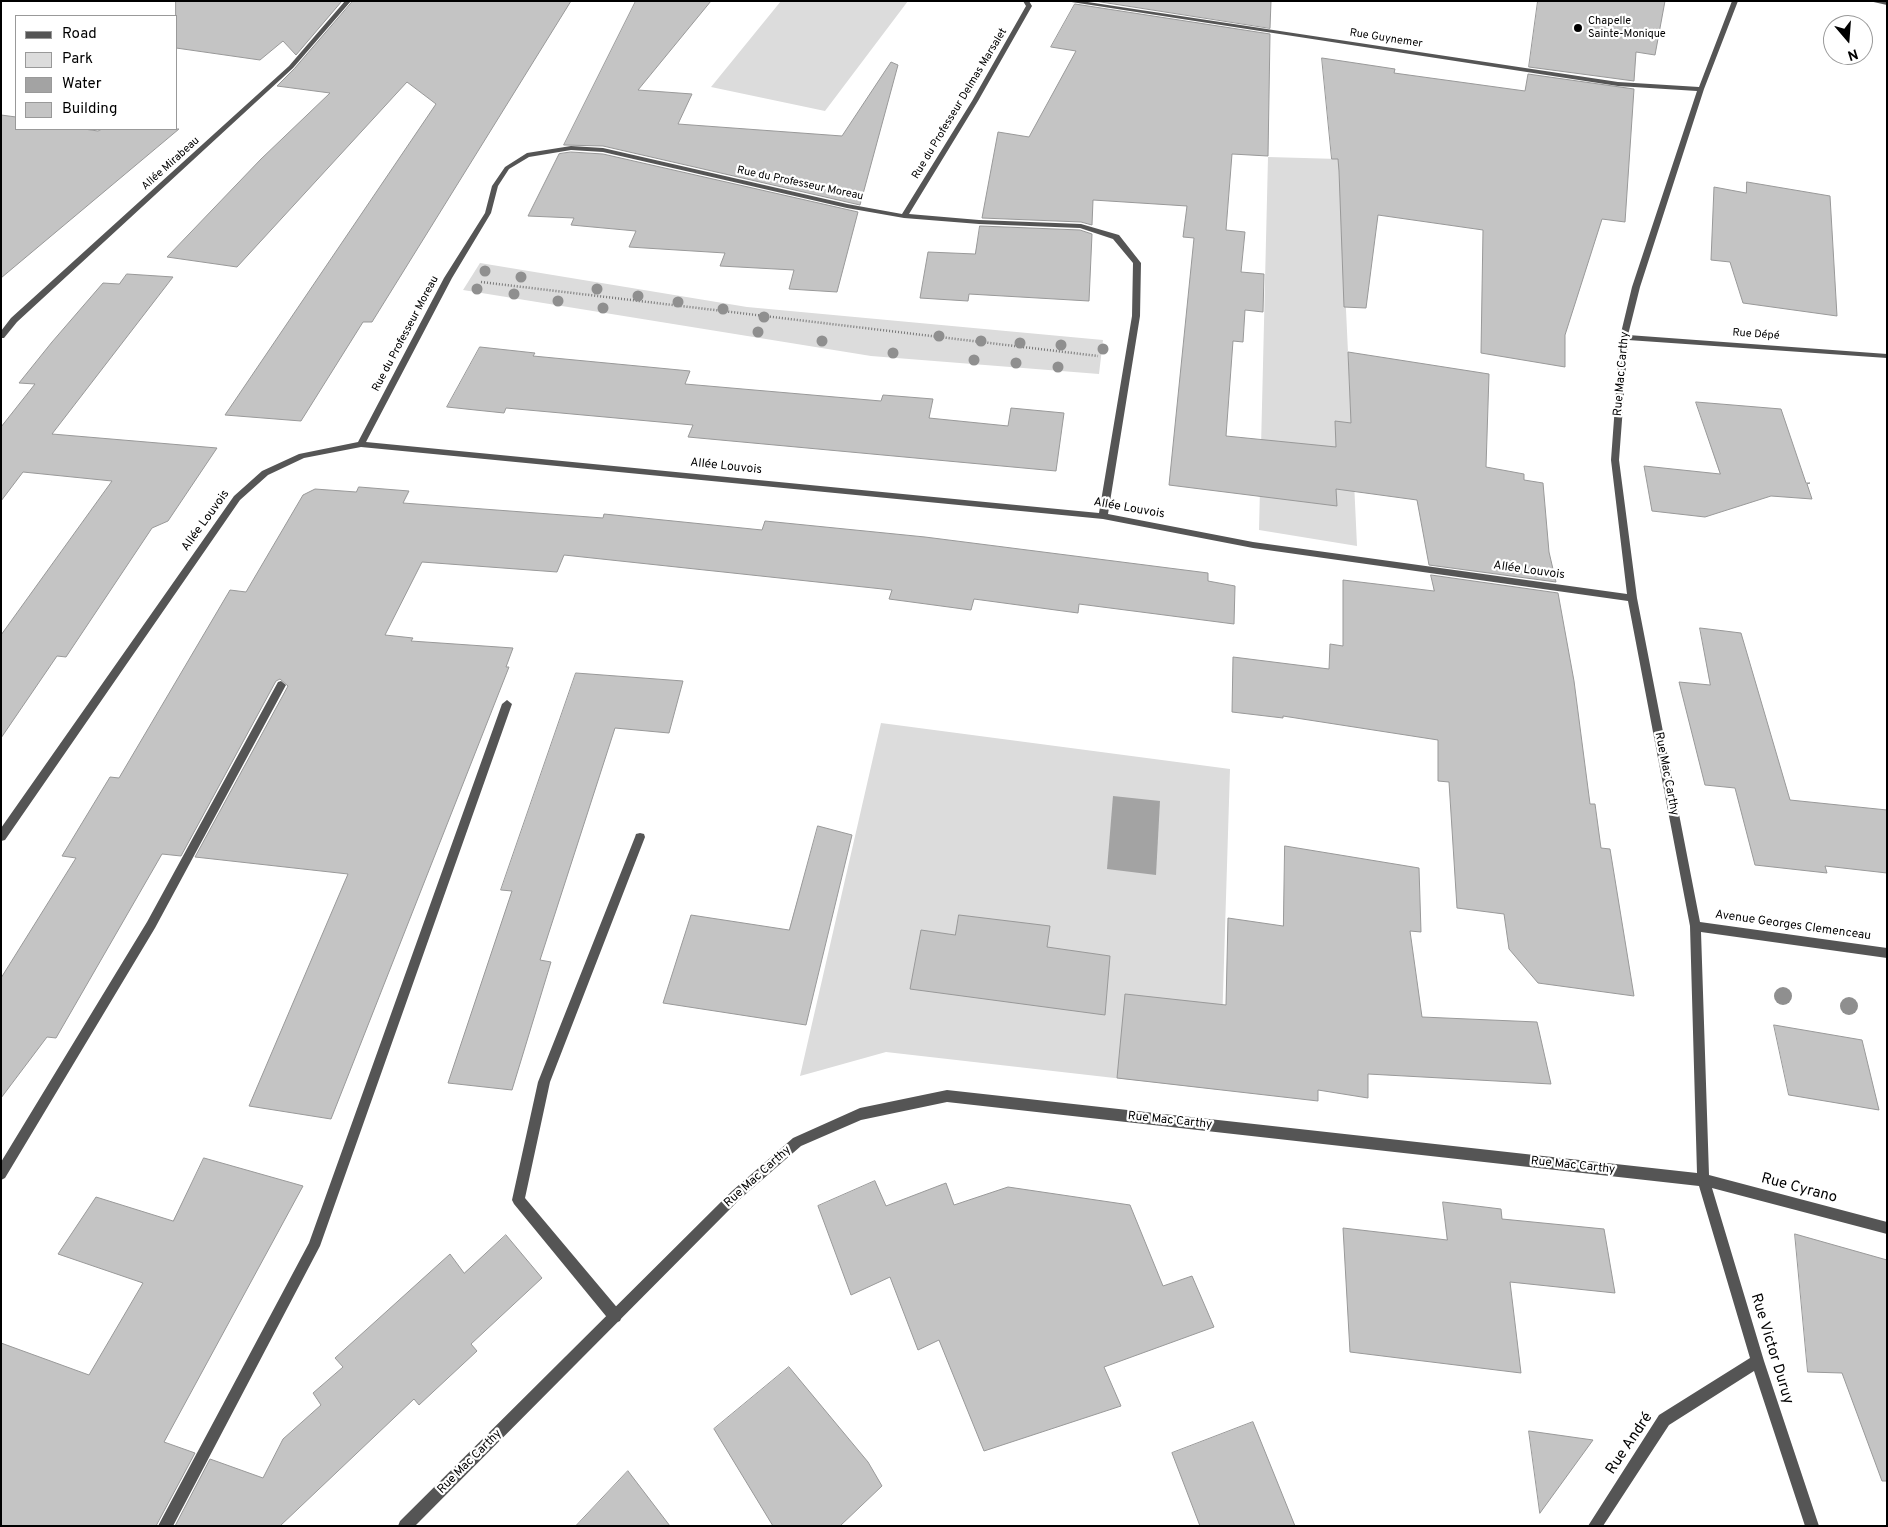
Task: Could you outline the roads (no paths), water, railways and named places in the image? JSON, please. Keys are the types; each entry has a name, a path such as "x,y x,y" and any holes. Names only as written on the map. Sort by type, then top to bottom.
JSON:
{"street":[{"name":"Allée Mirabeau","path":"1,336 14,320 291,67 348,1"},
{"name":"Rue du Professeur Delmas Marsalet","path":"904,216 975,101 1029,6 1026,1"},
{"name":"Rue Guynemer","path":"1068,1 1618,84 1701,88"},
{"name":"Rue Mac Carthy","path":"406,1526 736,1194 797,1142 860,1114 947,1096 1703,1180 1695,926 1632,598 1614,460 1624,337 1636,287 1701,88 1734,1"},
{"path":"1872,1 1887,3"},
{"name":"Rue du Professeur Moreau","path":"361,444 448,278 488,213 494,186 507,168 526,154 571,148 603,150 847,206 904,216 980,222 1080,226 1116,237 1137,263 1136,316 1103,516"},
{"name":"Rue Dépé","path":"1624,337 1887,356"},
{"name":"Allée Louvois","path":"1,837 237,498 265,473 302,456 361,444 1103,516 1253,545 1632,598"},
{"path":"1,1174 151,925 281,685"},
{"path":"165,1526 314,1246 507,704"},
{"path":"615,1316 518,1200 544,1082 640,837"},
{"name":"Avenue Georges Clemenceau","path":"1695,926 1887,953"},
{"name":"Rue Cyrano","path":"1703,1180 1887,1228"},
{"name":"Rue Victor Duruy","path":"1703,1180 1757,1361 1812,1526"},
{"name":"Rue André","path":"1595,1526 1664,1420 1757,1361"}],"water":[{"path":"1113,796 1160,801 1156,875 1107,869"}],"place":[{"name":"Chapelle Sainte-Monique","path":"1578,28"}]}
